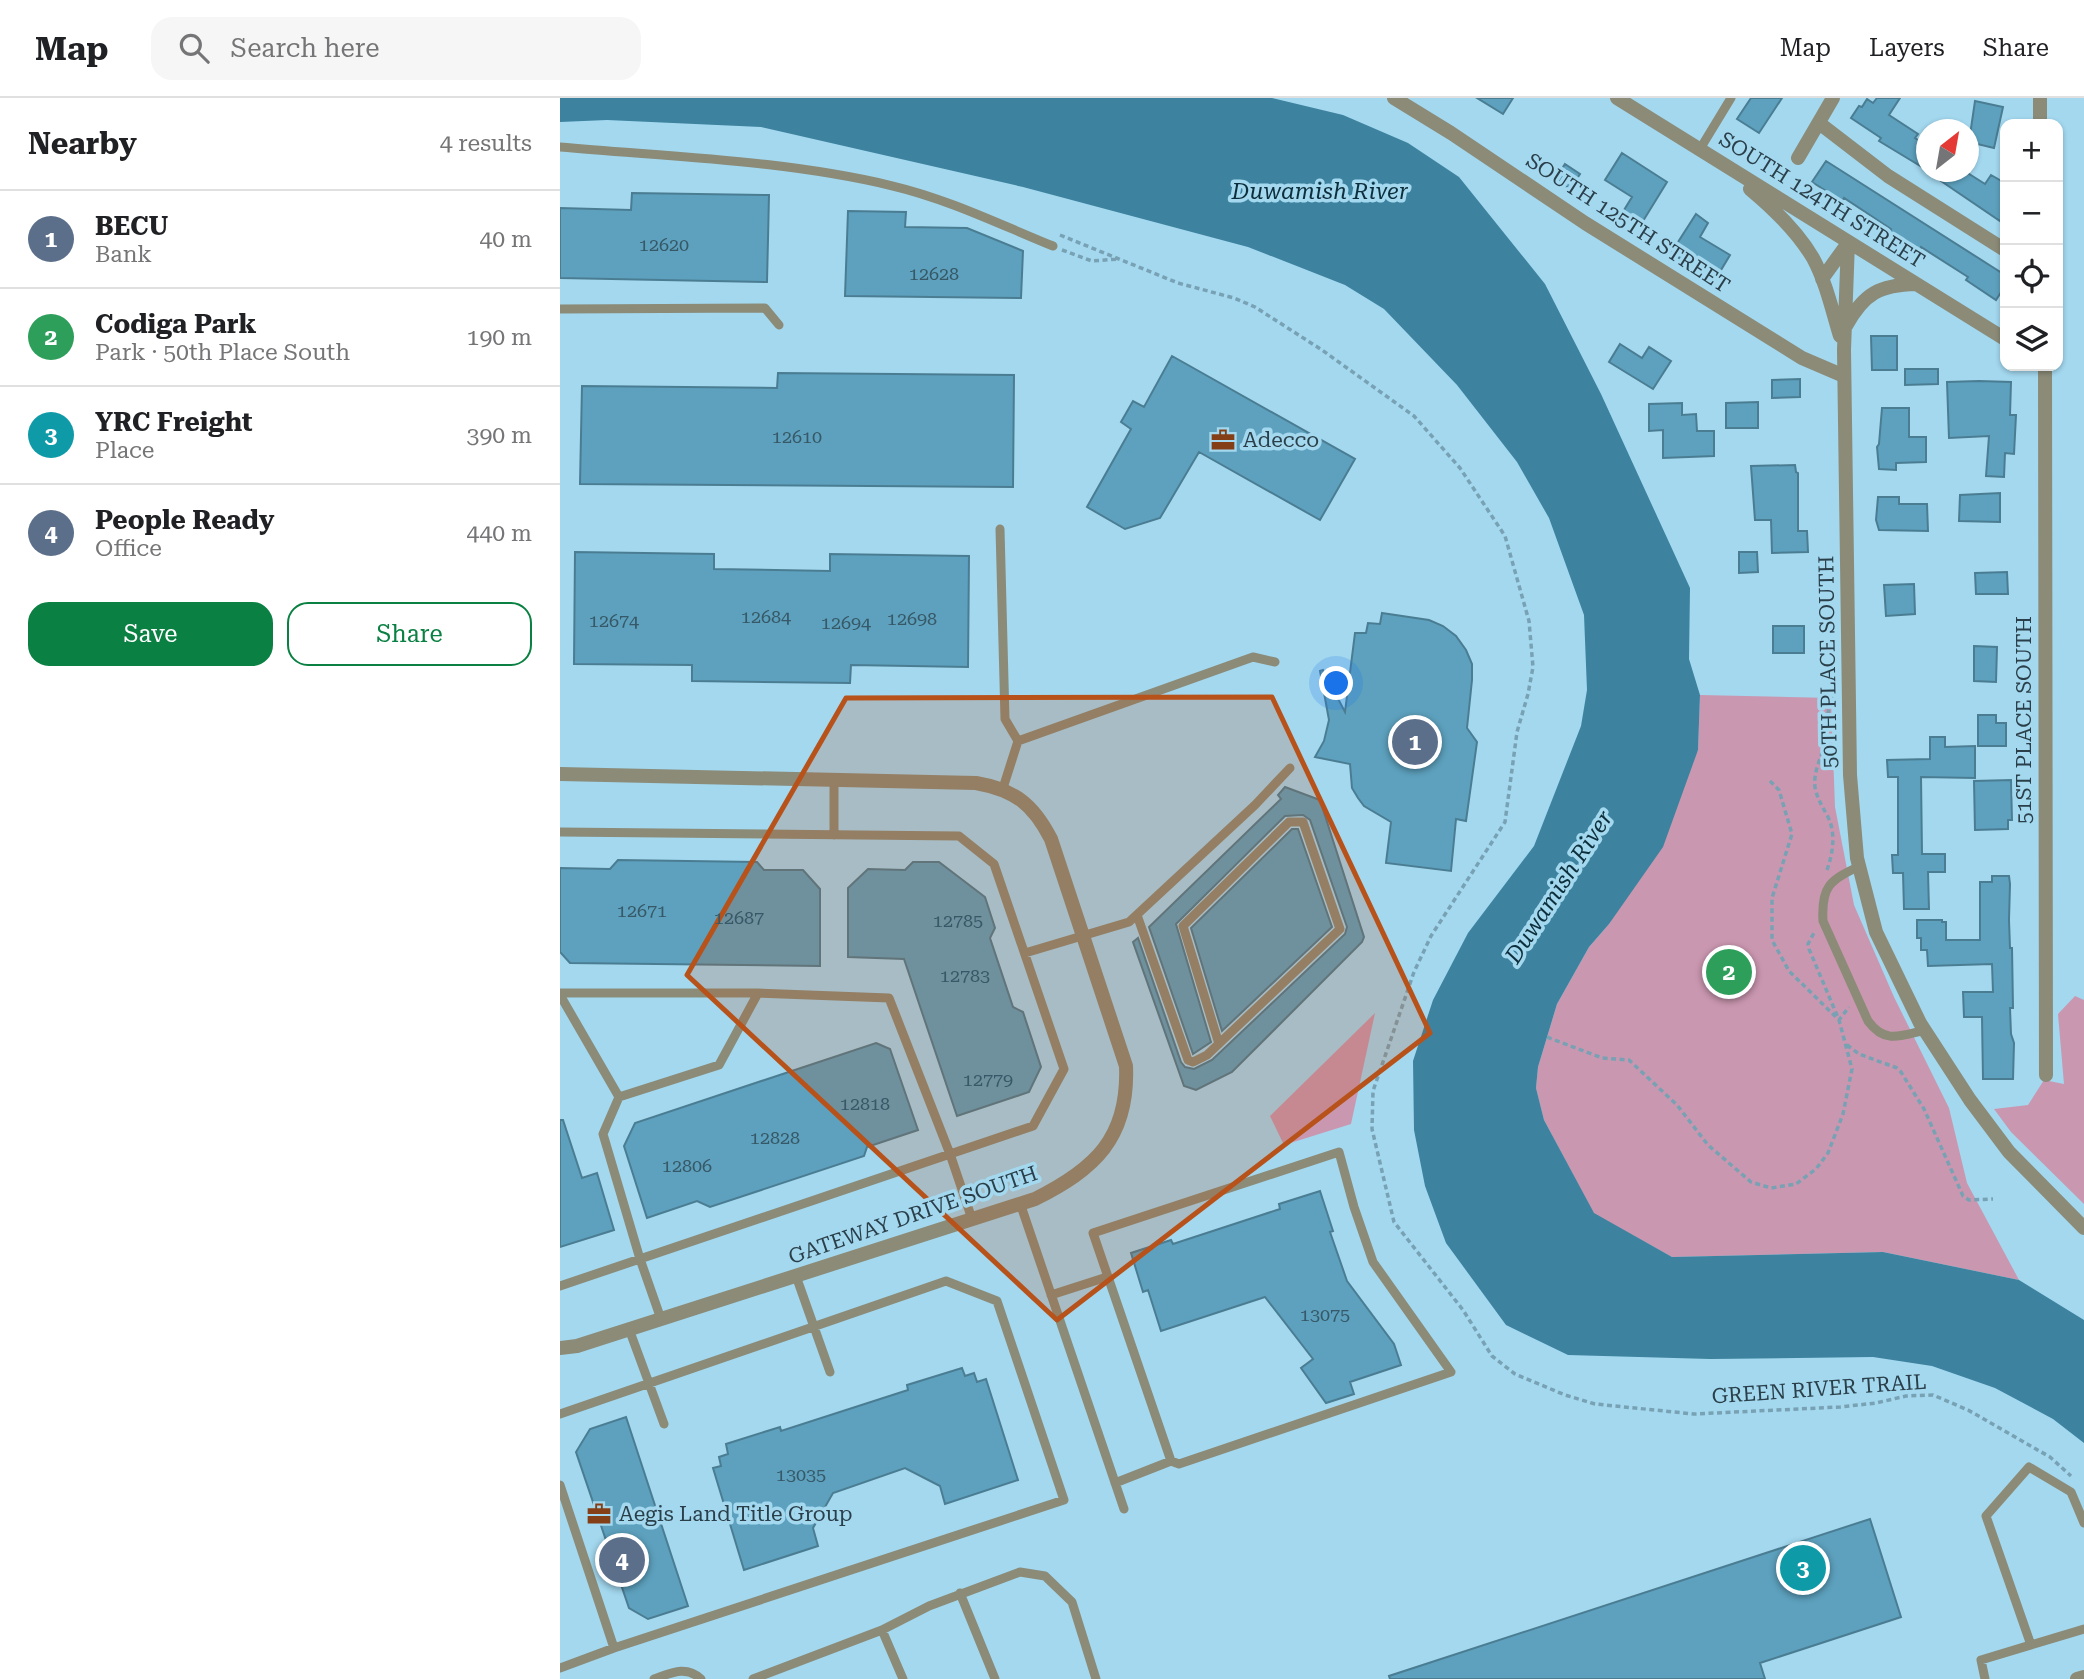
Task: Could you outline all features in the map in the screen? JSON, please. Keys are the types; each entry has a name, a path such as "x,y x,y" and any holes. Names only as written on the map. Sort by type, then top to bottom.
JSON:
{"street":[{"name":"SOUTH 125TH STREET","path":"1394,98 1585,223 1790,351 1844,376"},
{"name":"SOUTH 124TH STREET","path":"1617,98 2000,336"},
{"path":"1798,158 1833,98"},
{"path":"2040,98 2040,119"},
{"path":"1819,123 1888,176 2000,247"},
{"path":"1715,159 1773,209 1813,258 1844,350"},
{"name":"50TH PLACE SOUTH","path":"1849,242 1844,376 1850,775 1860,866 1876,932 1925,1030 1970,1100 2009,1152 2084,1228"},
{"path":"1822,279 1849,242"},
{"path":"1844,330 1855,310 1874,293 1895,285 1916,284"},
{"name":"51ST PLACE SOUTH","path":"2045,371 2046,1075"},
{"name":"GATEWAY DRIVE SOUTH","path":"560,774 976,783 1003,788 1039,815 1051,839 1126,1066 1123,1105 1110,1142 1096,1158 1064,1184 1020,1203 972,1219 577,1346 560,1348"},
{"path":"2077,1679 2084,1677"}],"lane":[{"path":"1700,149 1731,98"},
{"path":"560,147 769,165 895,186 960,208 1053,246"},
{"path":"560,309 765,308 779,325"},
{"path":"1000,529 1005,719 1018,741 1003,788"},
{"path":"1018,741 1253,657 1275,662"},
{"path":"1025,953 1129,922 1255,805 1290,768"},
{"path":"834,780 834,835"},
{"path":"1137,915 1188,1060 1193,1062 1207,1055 1219,1044 1340,929 1303,822 1289,822 1183,926 1219,1044"},
{"path":"560,832 959,836 994,864 1064,1069 1033,1126 560,1286"},
{"path":"1860,866 1839,876 1827,888 1823,921 1875,1031 1888,1037 1925,1030"},
{"path":"661,1319 603,1134 619,1097 719,1065 758,993"},
{"path":"619,1097 560,994 758,993 889,998 950,1153 972,1219"},
{"path":"1115,1483 1171,1461 1179,1464 1451,1372 1373,1262 1339,1152 1093,1233 1171,1461"},
{"path":"1020,1203 1124,1509"},
{"path":"796,1276 830,1372"},
{"path":"1051,1295 1107,1276"},
{"path":"560,1414 946,1281 997,1301 1064,1500 560,1668"},
{"path":"629,1329 664,1424"},
{"path":"2031,1645 1986,1516 2029,1468 2071,1492 2084,1523"},
{"path":"560,1485 614,1648"},
{"path":"753,1679 882,1630 960,1593 1020,1572 1045,1576 1072,1602 1096,1679"},
{"path":"960,1593 995,1679"},
{"path":"1985,1679 1981,1660 2084,1629"},
{"path":"882,1630 903,1679"},
{"path":"654,1679 683,1670 694,1672 701,1679"}],"path":[{"name":"GREEN RIVER TRAIL","path":"1053,246 1091,261 1121,258 1178,283 1234,298 1255,307 1322,350 1414,416 1460,468 1505,536 1529,621 1533,667 1517,732 1505,822 1431,936 1415,972 1373,1091 1372,1129 1394,1223 1452,1294 1492,1356 1503,1366 1535,1384 1595,1404 1694,1414 1840,1407 1906,1396 1933,1395 1968,1410 2050,1457 2077,1483"},
{"path":"1824,875 1832,852 1833,836 1814,784 1816,765 1825,742 1831,698 1849,675"},
{"path":"1770,781 1779,790 1791,834 1772,898 1772,940 1789,971 1839,1020"},
{"path":"1547,1037 1602,1058 1629,1060 1677,1105 1708,1145 1751,1182 1771,1188 1796,1184 1816,1169 1828,1153 1843,1114 1852,1069 1839,1020 1809,949 1808,944 1816,929"},
{"path":"1847,1045 1859,1054 1897,1068 1901,1072 1924,1109 1963,1196 1969,1200 1993,1199"}],"highlighted area":[{"path":"1272,697 1430,1033 1057,1320 687,975 846,698"}],"shaded area":[{"path":"1700,695 1831,698 1835,807 1854,905 1894,997 1949,1108 1967,1183 2019,1280 1883,1252 1672,1257 1594,1214 1544,1120 1536,1088 1538,1067 1557,1004 1589,947 1609,924 1698,750"},
{"path":"2075,996 2084,1000 2084,1204 2011,1132 1994,1109 2028,1105 2044,1080 2064,1084 2058,1014"},
{"path":"1375,1013 1351,1124 1284,1145 1270,1116"}],"water":[{"name":"Duwamish River","path":"560,98 1272,98 1343,115 1408,143 1459,177 1545,284 1601,394 1690,588 1689,659 1700,695 1698,750 1663,847 1609,924 1589,947 1557,1004 1538,1067 1536,1088 1544,1120 1594,1213 1672,1257 1883,1252 2019,1280 2084,1320 2084,1443 2053,1419 1995,1388 1932,1366 1873,1357 1710,1359 1568,1355 1506,1325 1446,1243 1425,1186 1414,1130 1413,1061 1433,1000 1468,933 1534,846 1581,726 1587,690 1584,615 1549,518 1517,462 1457,385 1384,309 1345,285 1248,247 1023,187 761,127 607,120 560,122"}],"building":[{"path":"1477,98 1513,98 1503,114"},
{"path":"1751,98 1782,98 1759,133 1737,119"},
{"path":"1877,98 1900,98 1889,115 1916,133 1916,163 1879,141 1881,138 1851,118 1867,99 1873,103"},
{"path":"1975,101 2003,107 1994,148 1979,144 1979,119 1972,119"},
{"path":"1622,153 1667,182 1640,226 1621,215 1632,197 1605,180"},
{"path":"1826,161 2000,272 2000,294 1996,300 1966,280 1968,277 1921,247 1919,251 1889,233 1891,229 1844,198 1842,201 1812,182"},
{"path":"1565,164 1580,174 1570,189 1555,179"},
{"path":"1991,175 2000,180 2000,221 1942,182 1979,180 1985,184"},
{"path":"632,193 769,195 767,282 560,278 560,208 631,210"},
{"path":"848,211 906,212 905,227 967,228 1023,251 1021,298 845,296"},
{"path":"1696,214 1708,223 1700,237 1730,255 1715,280 1671,253"},
{"path":"1871,336 1897,336 1897,370 1872,370"},
{"path":"1620,344 1642,358 1649,347 1671,361 1653,389 1609,362"},
{"name":"Adecco","path":"1172,356 1355,459 1320,520 1199,452 1160,518 1125,529 1087,507 1131,429 1121,422 1133,401 1144,407"},
{"path":"1905,369 1938,369 1938,384 1905,385"},
{"path":"778,373 1014,375 1013,487 580,484 582,386 777,388"},
{"path":"1800,379 1800,397 1772,398 1772,380"},
{"path":"1947,382 2011,382 2010,415 2016,415 2014,454 2005,453 2004,477 1986,476 1989,436 1949,438"},
{"path":"1758,402 1758,428 1726,428 1726,403"},
{"path":"1682,403 1682,415 1696,414 1697,431 1714,431 1714,456 1663,458 1663,430 1649,431 1649,404"},
{"path":"1882,408 1909,408 1909,437 1926,437 1926,462 1896,463 1896,470 1879,469 1877,447"},
{"path":"1795,465 1798,473 1798,531 1807,531 1808,552 1772,553 1771,520 1755,520 1751,466"},
{"path":"2000,493 2000,522 1959,521 1960,495"},
{"path":"1878,497 1899,497 1899,504 1927,504 1928,531 1879,530 1876,520"},
{"path":"575,552 714,554 714,569 830,571 830,554 969,556 968,667 851,665 850,683 692,681 692,665 574,664"},
{"path":"1739,552 1757,552 1758,572 1739,573"},
{"path":"2007,572 2008,594 1976,594 1975,573"},
{"path":"1914,584 1915,614 1886,616 1884,585"},
{"path":"1382,613 1429,620 1443,626 1456,636 1472,664 1467,728 1477,742 1466,821 1456,819 1451,871 1386,863 1391,822 1364,806 1358,798 1352,788 1350,764 1315,757 1324,741 1329,720 1320,671 1323,670 1345,712 1355,633 1366,633 1368,623 1380,624"},
{"path":"1773,626 1804,626 1804,653 1773,653"},
{"path":"1974,646 1997,647 1996,682 1974,681"},
{"path":"1978,715 1996,715 1996,723 2006,723 2006,746 1978,746"},
{"path":"1930,737 1945,737 1945,747 1975,746 1975,778 1921,777 1922,854 1945,854 1945,872 1928,872 1929,909 1904,909 1903,873 1893,873 1892,855 1898,855 1898,777 1888,777 1887,760 1930,759"},
{"path":"2011,780 2012,820 2008,820 2008,829 1975,830 1974,781"},
{"path":"1285,787 1320,800 1364,937 1232,1072 1196,1090 1184,1086 1133,942 1138,938 1181,1062 1185,1067 1194,1069 1212,1060 1345,934 1347,927 1310,820 1303,815 1285,816 1176,924 1211,1042 1193,1054 1149,927 1281,799 1278,795"},
{"path":"1292,829 1298,829 1332,927 1222,1031 1191,928"},
{"path":"618,860 757,862 764,870 803,870 820,889 820,966 570,963 560,952 560,868 610,869"},
{"path":"913,862 939,862 985,897 995,928 990,938 1013,1007 1023,1012 1041,1067 1029,1092 957,1116 904,959 848,957 848,888 868,869 905,870"},
{"path":"1992,876 2009,876 2010,884 2013,1079 1983,1079 1982,1017 1964,1017 1963,992 1993,992 1992,964 1928,966 1927,950 1921,950 1921,938 1917,938 1917,920 1942,920 1946,922 1946,940 1980,940 1980,882 1992,882"},
{"path":"876,1043 890,1049 918,1130 867,1147 864,1156 710,1207 697,1201 647,1218 624,1146 635,1123"},
{"path":"560,1120 563,1120 582,1178 597,1173 614,1230 560,1247"},
{"path":"1320,1191 1333,1231 1330,1232 1347,1281 1394,1344 1401,1365 1350,1382 1354,1394 1326,1403 1301,1368 1313,1359 1265,1297 1161,1331 1148,1290 1143,1292 1131,1253 1171,1240 1173,1244 1280,1209 1279,1204"},
{"path":"962,1368 965,1376 974,1373 977,1382 986,1379 1018,1480 945,1504 940,1486 905,1468 833,1493 813,1528 818,1546 744,1570 713,1468 721,1466 719,1457 728,1454 726,1444 780,1427 781,1431 908,1390 907,1385"},
{"path":"626,1417 688,1606 648,1619 629,1608 576,1452 590,1429"},
{"path":"1870,1519 1901,1617 1760,1663 1765,1679 1390,1679 1389,1676"}],"place":[{"name":"Adecco","path":"1223,440"},
{"name":"BECU","path":"1415,742"},
{"name":"Codiga Park","path":"1729,972"},
{"name":"Aegis Land Title Group","path":"599,1514"},
{"name":"People Ready","path":"622,1560"},
{"name":"YRC Freight","path":"1803,1568"}]}
